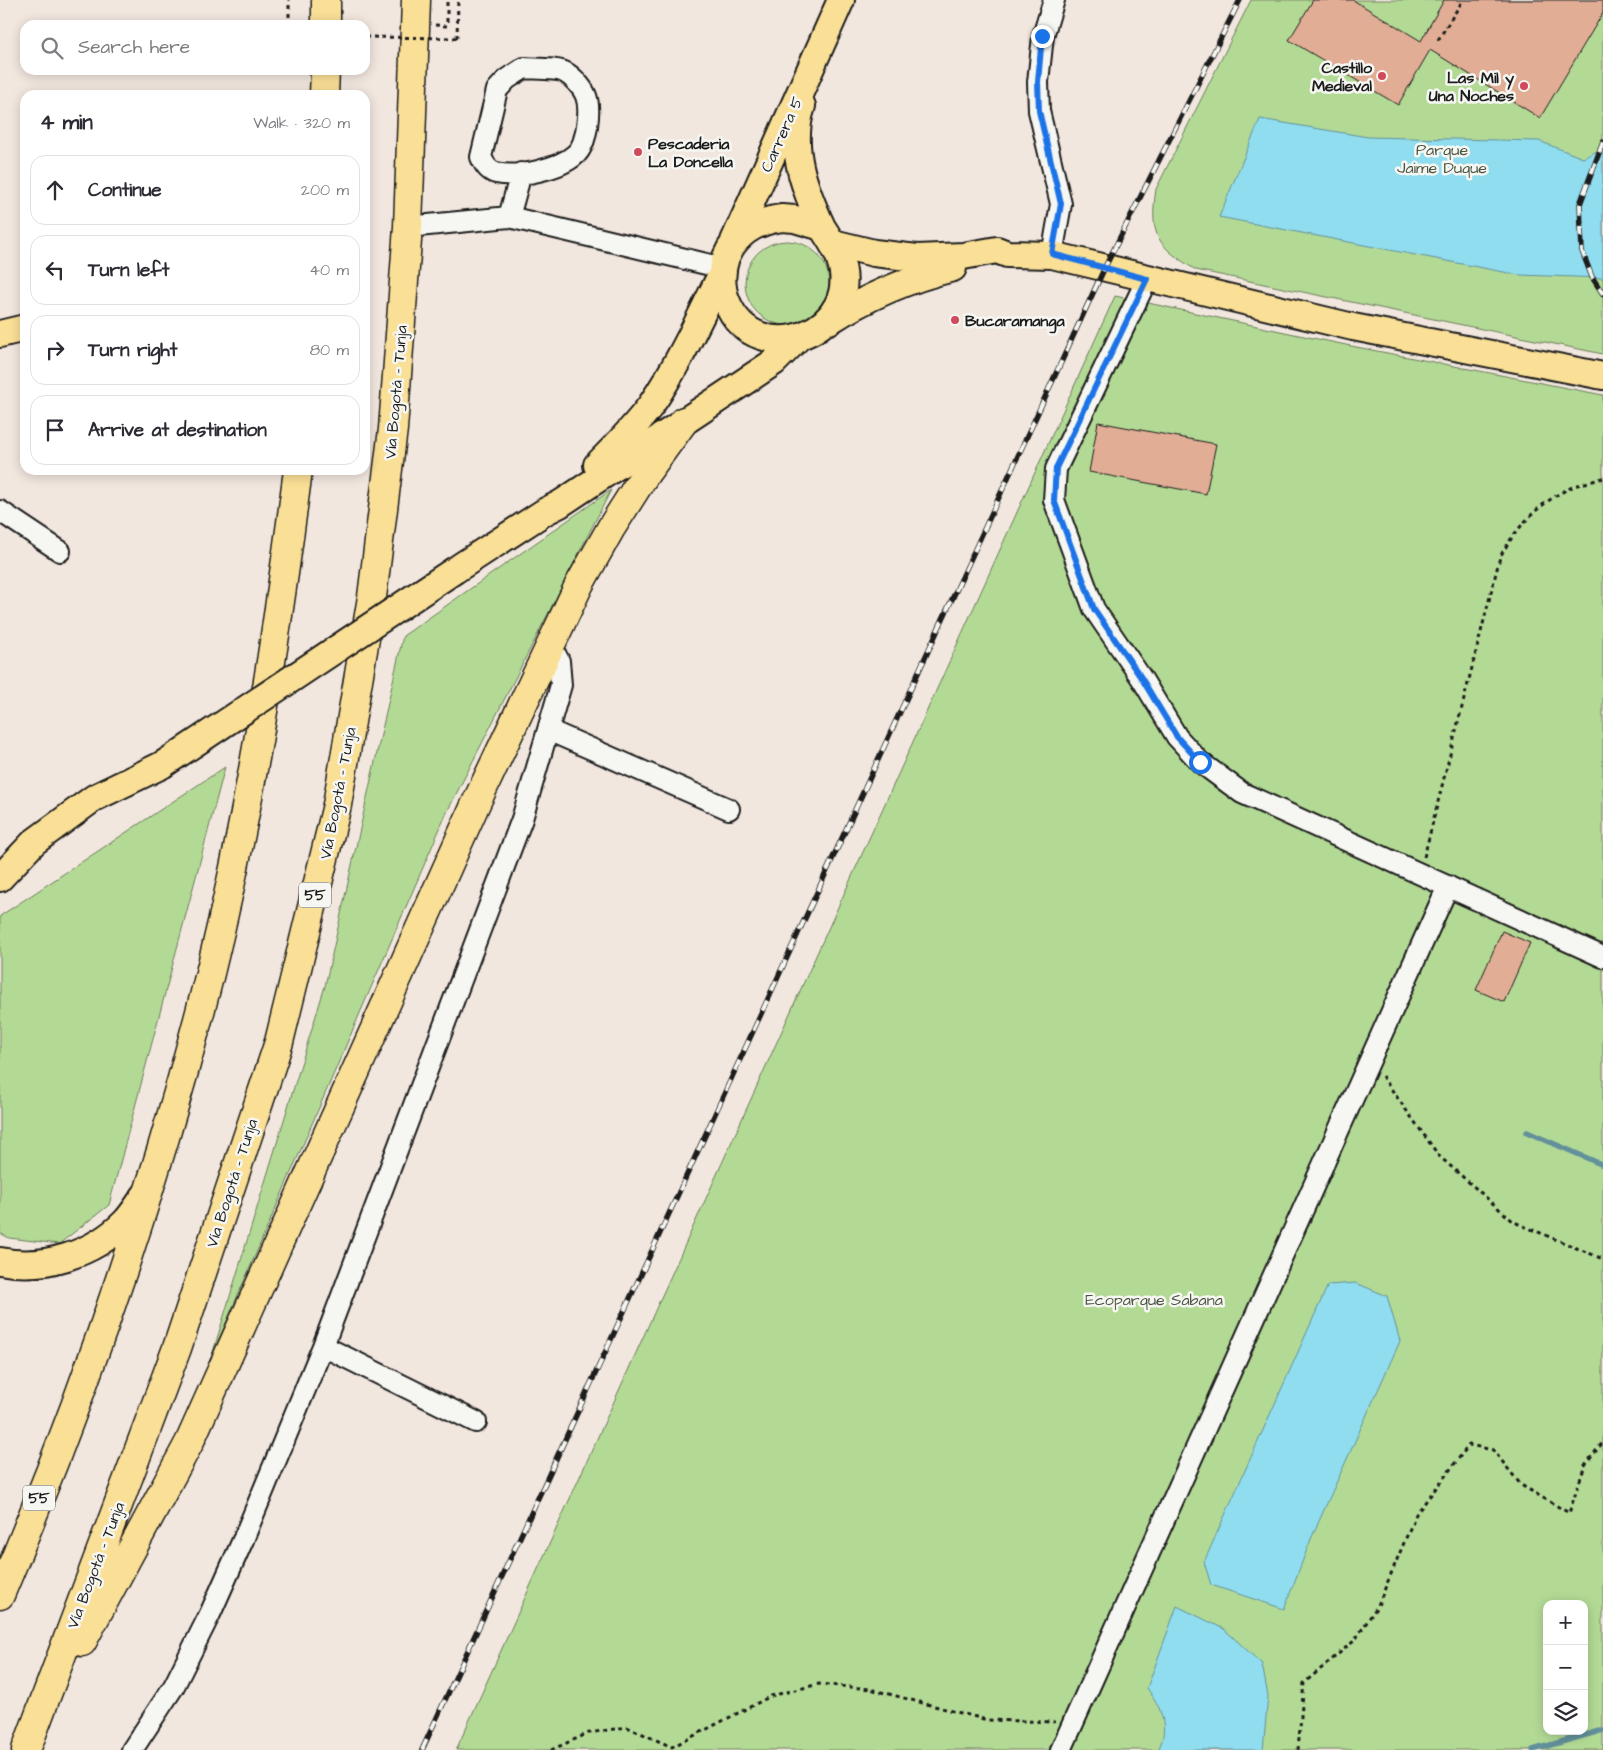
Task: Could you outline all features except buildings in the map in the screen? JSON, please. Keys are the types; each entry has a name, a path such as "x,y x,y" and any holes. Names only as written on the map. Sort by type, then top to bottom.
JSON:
{"highway":[{"path":"326,0 326,20"},
{"name":"Vía Bogotá - Tunja","path":"27,1750 177,1348 279,1042 337,805 372,597 393,429 408,227 416,0"},
{"path":"324,75 324,90"},
{"path":"27,1750 78,1649 189,1443 550,644 579,585 611,528 646,473 684,420"},
{"name":"55","path":"0,1596 77,1400 149,1189 210,972 239,836 277,635 297,475"}],"main road":[{"name":"Carrera 5","path":"827,235 805,185 798,158 796,122 836,9"},
{"name":"Carrera 5","path":"725,264 836,9"},
{"path":"546,511 553,495 592,470 626,436 651,405 677,362 725,264 746,231 769,220 795,219 827,235 874,253 917,258 963,256 997,250 1007,254 1052,254 1147,279 1354,328 1603,376"},
{"path":"824,324 840,300 843,285 843,270 827,235"},
{"path":"0,878 34,842 94,798 162,765 774,362 799,337 862,300 916,277 966,264 997,261 1007,254"},
{"path":"725,264 725,296 736,317 744,325 754,332 776,339 799,337"},
{"path":"0,334 20,329"},
{"path":"0,1261 16,1264 56,1261 93,1246 126,1222 149,1189"}],"street":[{"path":"1052,254 1061,204 1039,111 1038,82 1042,36 1054,0"},
{"path":"524,68 564,71 586,96 588,131 577,153 559,166 521,173 495,173 487,168 481,157 497,90 507,79 524,68"},
{"path":"510,217 521,173"},
{"path":"408,227 510,217 725,264"},
{"path":"1147,279 1056,468 1054,500 1094,609 1142,679 1177,737 1200,762 1242,793 1420,872 1603,957"},
{"path":"0,511 60,551"},
{"path":"132,1750 174,1686 210,1614 323,1346 522,819 559,695 561,674 559,660 550,644"},
{"path":"548,730 729,809"},
{"path":"1061,1750 1448,886"},
{"path":"323,1346 476,1422"}],"path":[{"path":"289,0 289,20"},
{"path":"370,37 458,38 458,0"},
{"path":"1438,40 1463,0"},
{"path":"1420,872 1500,556 1513,534 1533,514 1566,490 1603,478"},
{"path":"1371,1061 1439,1156 1514,1222 1603,1259"},
{"path":"1298,1750 1304,1684 1355,1640 1378,1605 1416,1514 1469,1444 1493,1450 1521,1484 1569,1513 1585,1465 1603,1442"},
{"path":"551,1750 589,1733 627,1727 672,1747 771,1696 819,1684 870,1690 987,1720 1073,1723"}],"green space":[{"name":"Parque Jaime Duque","path":"1251,0 1603,0 1603,354 1196,270 1172,254 1164,246 1155,229 1154,205 1156,189"},
{"path":"787,241 803,244 822,260 826,267 829,283 826,299 810,318 803,322 787,325 771,322 752,306 748,299 745,283 748,267 764,248 771,244"},
{"name":"Ecoparque Sabana","path":"1115,296 1346,345 1603,395 1603,1750 456,1750"},
{"path":"611,490 447,812 212,1355 325,986 403,636"},
{"path":"225,767 109,1205 59,1244 9,1238 0,1233 0,916"}],"water":[{"path":"1260,119 1368,137 1539,141 1583,158 1603,148 1603,278 1519,275 1219,217"},
{"path":"1356,1283 1387,1296 1400,1341 1311,1539 1284,1609 1211,1585 1204,1562 1328,1285"},
{"path":"1177,1606 1224,1629 1262,1664 1268,1696 1263,1750 1158,1750 1163,1734 1162,1718 1160,1710 1147,1688"}],"waterway":[{"path":"1527,1132 1603,1165"},
{"path":"1533,1750 1603,1730"}],"railway":[{"path":"422,1750 1105,267 1240,0"},
{"path":"1603,142 1580,204 1582,251 1592,277 1603,294"}],"place":[{"name":"Castillo Medieval","path":"1382,76"},
{"name":"Las Mil y Una Noches","path":"1524,86"},
{"name":"Pescaderia La Doncella","path":"638,152"},
{"name":"Bucaramanga","path":"955,320"}],"route":[{"path":"1042,36 1038,82 1039,111 1061,204 1052,254 1147,279 1056,468 1054,500 1094,609 1142,679 1177,737 1200,762"}]}
